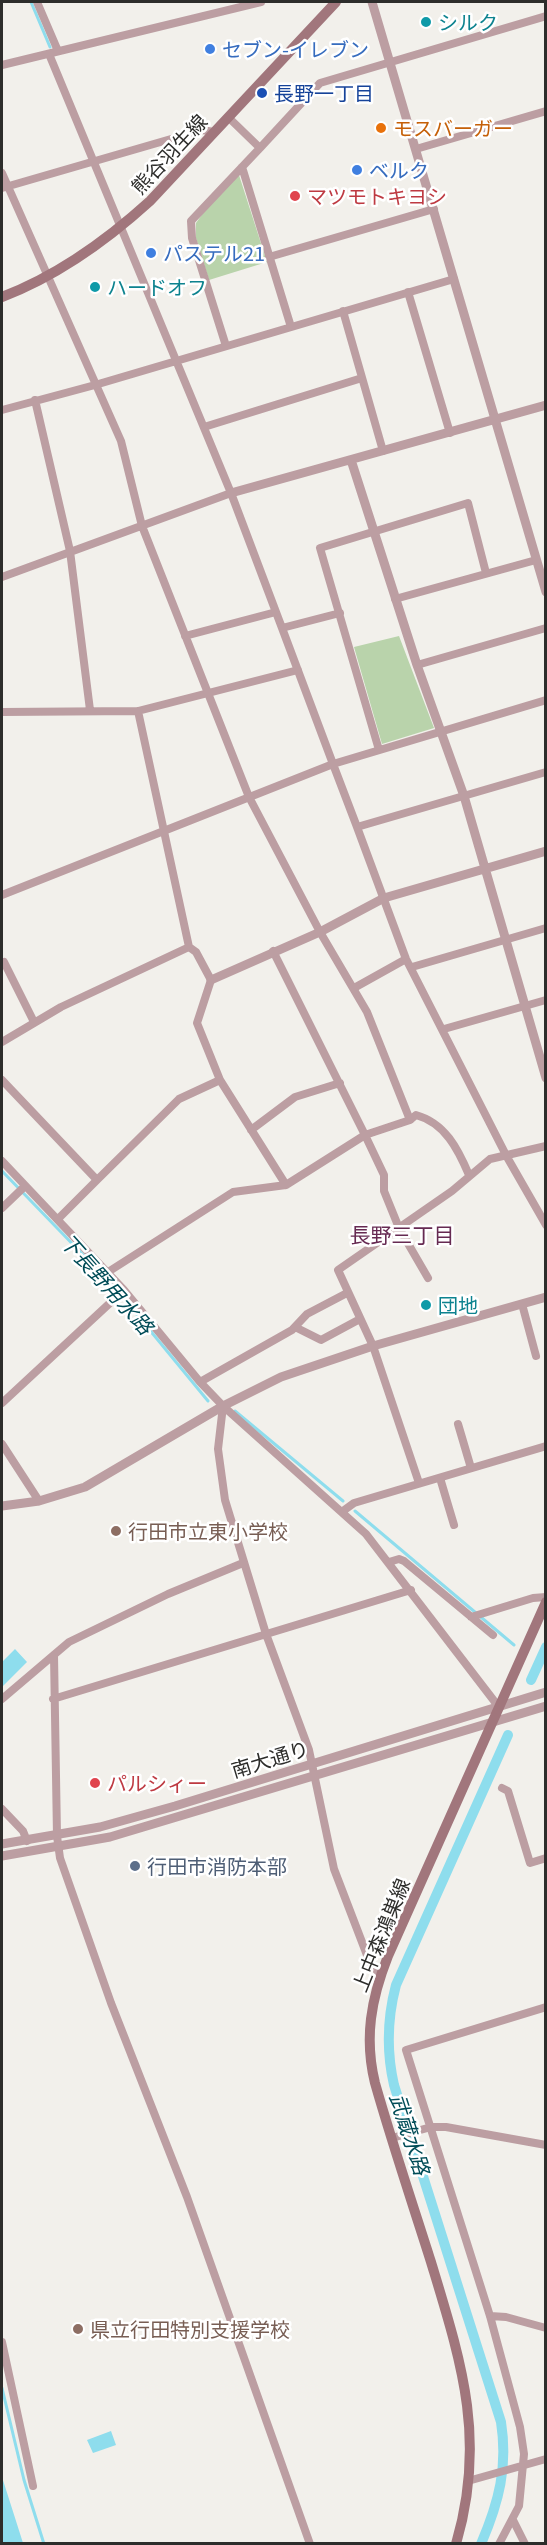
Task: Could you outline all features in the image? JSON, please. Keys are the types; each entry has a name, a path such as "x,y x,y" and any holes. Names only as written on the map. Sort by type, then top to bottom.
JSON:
{"main road":[{"name":"熊谷羽生線","path":"2,297 47,277 120,229 150,201 336,2"},
{"name":"上中森鴻巣線","path":"456,2544 468,2481 469,2434 463,2370 397,2137 375,2083 369,2049 371,2010 381,1976 546,1600"}],"street":[{"path":"37,2 58,51"},
{"path":"2,65 261,2"},
{"path":"372,2 546,592"},
{"path":"226,346 192,238 191,221 320,83 546,16"},
{"path":"49,54 231,493 406,959 444,1029 507,1157 546,1225"},
{"path":"416,149 546,111"},
{"path":"228,117 261,148"},
{"path":"4,188 202,130 214,132"},
{"path":"242,167 291,327"},
{"path":"2,172 4,188 121,441 142,526 249,796 320,932 367,1012 410,1120"},
{"path":"269,257 434,209"},
{"path":"2,410 95,386 454,279"},
{"path":"408,292 450,432"},
{"path":"343,311 383,451"},
{"path":"204,427 362,378"},
{"path":"35,400 70,551 90,711"},
{"path":"2,577 231,493 546,405"},
{"path":"351,460 372,533 464,796 545,1075"},
{"path":"379,750 320,548 468,503 486,573"},
{"path":"395,599 536,560"},
{"path":"185,636 276,612"},
{"path":"282,628 340,613"},
{"path":"417,665 546,628"},
{"path":"2,711 138,711 298,669"},
{"path":"2,895 333,764 546,700"},
{"path":"138,711 189,947 196,952 212,980"},
{"path":"357,827 546,772"},
{"path":"286,1185 220,1080 197,1023 212,980 320,932 384,898 546,851"},
{"path":"412,968 546,928"},
{"path":"2,1042 34,1022 189,947"},
{"path":"273,951 384,1175 384,1191 399,1228 428,1278"},
{"path":"354,988 406,959"},
{"path":"2,960 34,1022"},
{"path":"444,1029 546,1000"},
{"path":"2,1080 97,1180"},
{"path":"58,1219 179,1100 220,1080"},
{"path":"251,1130 296,1097 340,1083"},
{"path":"108,1272 233,1192 286,1185 365,1135 410,1120 416,1115 429,1118 444,1131 460,1155 469,1175"},
{"path":"419,1483 373,1346 338,1270 452,1191 490,1159 507,1157 546,1146"},
{"path":"2,1161 22,1189 58,1219 108,1272 121,1293 223,1406 343,1511 389,1562 498,1706"},
{"path":"2,1208 22,1189"},
{"path":"2,1403 121,1293"},
{"path":"200,1382 295,1327 307,1314 347,1293"},
{"path":"2,1506 39,1501 85,1487 223,1406 281,1377 373,1346 546,1297"},
{"path":"522,1304 536,1356"},
{"path":"295,1327 321,1340 360,1319"},
{"path":"223,1406 218,1449 225,1500 266,1634 312,1765 334,1869 370,1963 381,1976"},
{"path":"458,1424 471,1468"},
{"path":"2,1444 39,1501"},
{"path":"343,1511 354,1503 546,1446"},
{"path":"440,1478 454,1525"},
{"path":"389,1562 399,1559 404,1561 476,1616 493,1635"},
{"path":"2,1699 69,1642 168,1594 243,1563"},
{"path":"53,1699 411,1590"},
{"path":"476,1616 533,1598 546,1600"},
{"path":"54,1654 57,1848 111,2003 187,2197 310,2544"},
{"name":"南大通り","path":"2,1844 57,1836 108,1825 312,1765 546,1692"},
{"name":"南大通り","path":"2,1856 57,1848 168,1821 546,1706"},
{"path":"502,1788 508,1791 530,1863 546,1858"},
{"path":"2,1809 23,1832 27,1841"},
{"path":"499,2544 519,2506 524,2464 520,2427 490,2316 406,2050 546,2007"},
{"path":"397,2137 431,2127 546,2145"},
{"path":"490,2316 506,2317 546,2328"},
{"path":"2,2342 33,2486"},
{"path":"468,2481 546,2459"},
{"path":"513,2520 525,2544"}],"green space":[{"path":"239,175 267,262 209,280 196,238 196,223 208,206"},
{"path":"399,636 434,728 382,744 354,647"}],"water":[{"path":"15,1649 27,1662 2,1687 2,1662"},
{"path":"111,2431 116,2445 93,2453 87,2440"},
{"path":"2,2477 23,2543 2,2543"}],"waterway":[{"path":"31,2 50,47"},
{"name":"下長野用水路","path":"2,1171 116,1289 208,1401"},
{"name":"下長野用水路","path":"235,1411 343,1501"},
{"name":"下長野用水路","path":"355,1511 514,1645"},
{"name":"武蔵水路","path":"531,1680 546,1647"},
{"name":"武蔵水路","path":"481,2544 493,2514 500,2484 503,2454 501,2422 394,2085 389,2035 396,1985 508,1735"},
{"path":"2,2388 24,2480 44,2544"}],"place":[{"name":"シルク","path":"426,22"},
{"name":"セブン-イレブン","path":"210,49"},
{"name":"長野一丁目","path":"262,93"},
{"name":"モスバーガー","path":"381,128"},
{"name":"ベルク","path":"357,170"},
{"name":"マツモトキヨシ","path":"295,196"},
{"name":"パステル21","path":"151,253"},
{"name":"ハードオフ","path":"95,287"},
{"name":"団地","path":"426,1305"},
{"name":"行田市立東小学校","path":"116,1531"},
{"name":"パルシィー","path":"95,1783"},
{"name":"行田市消防本部","path":"135,1866"},
{"name":"県立行田特別支援学校","path":"78,2329"}],"district":[{"name":"長野三丁目","path":"402,1235"}]}
